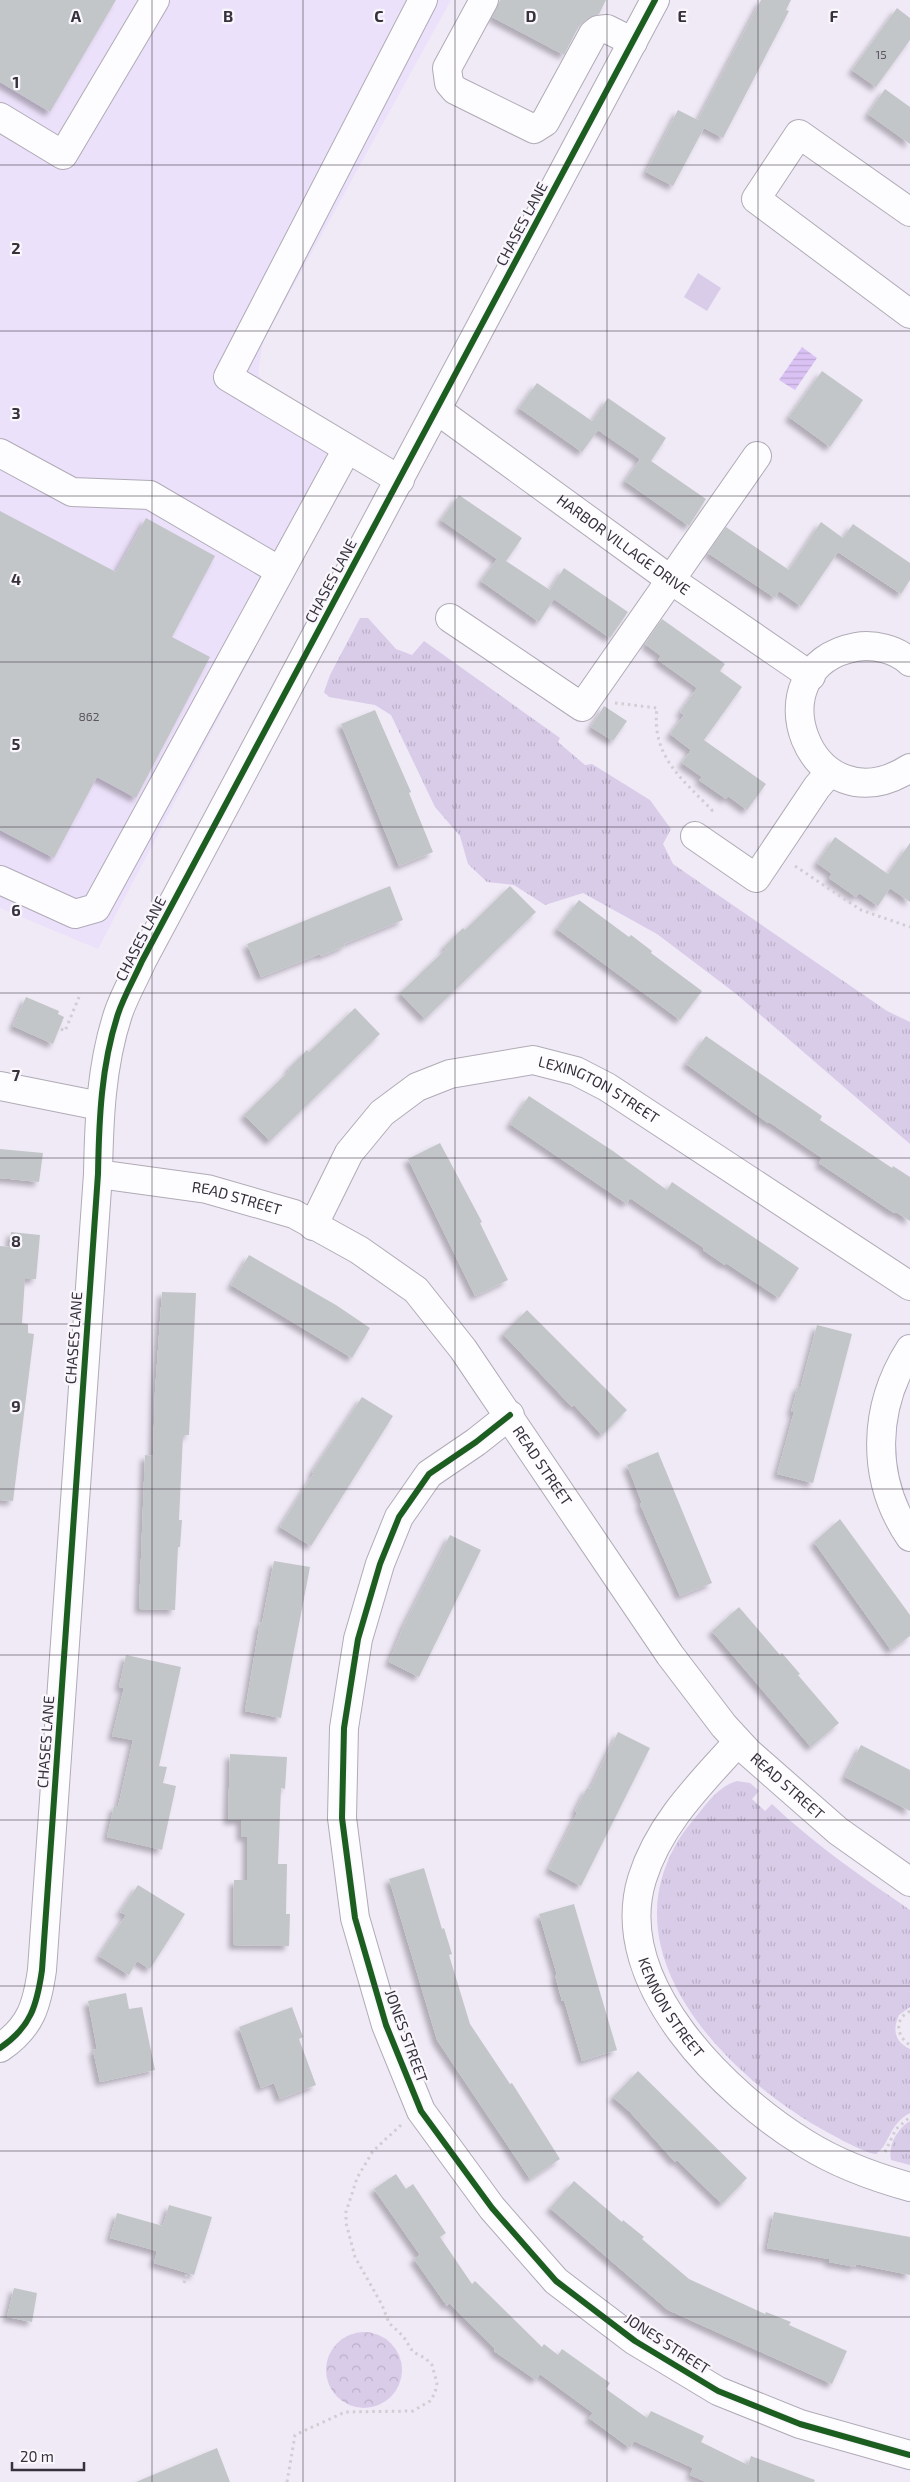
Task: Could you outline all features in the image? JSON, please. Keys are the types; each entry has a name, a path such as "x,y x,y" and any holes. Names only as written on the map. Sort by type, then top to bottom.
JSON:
{"street":[{"path":"0,117 63,155 155,0"},
{"path":"400,480 228,377 423,0"},
{"path":"484,0 447,68 449,83 455,90 534,130 545,122 593,34 598,30 607,30 633,42"},
{"name":"CHASES LANE","path":"0,2048 24,2028 33,2012 42,1970 98,1174 100,1106 105,1065 118,1013 142,961 655,0"},
{"path":"910,212 799,134 756,199 910,314"},
{"name":"HARBOR VILLAGE DRIVE","path":"437,410 670,580 811,676"},
{"path":"0,880 75,914 96,908 347,449"},
{"path":"0,453 72,492 150,495 280,571"},
{"path":"450,618 582,707 757,456"},
{"path":"909,659 894,651 863,646 834,655 821,664 803,690 799,720 809,750 830,772 846,779 870,782 895,777 910,768"},
{"path":"695,836 756,878 817,787 830,772"},
{"name":"LEXINGTON STREET","path":"313,1226 349,1153 382,1113 417,1087 450,1074 533,1060 576,1071 607,1087 910,1286"},
{"path":"0,1086 100,1106"},
{"name":"READ STREET","path":"98,1174 207,1189 294,1214 359,1250 416,1290 463,1349 510,1415 670,1655 738,1742 838,1831 910,1882"},
{"path":"910,1349 891,1382 885,1403 881,1450 884,1479 892,1504 910,1537"},
{"name":"JONES STREET","path":"510,1415 476,1442 429,1474 399,1517 380,1564 358,1640 344,1728 342,1818 355,1918 386,2025 421,2111 492,2208 556,2281 635,2341 718,2391 800,2424 910,2455"},
{"name":"KENNON STREET","path":"738,1742 683,1803 661,1835 651,1854 641,1880 638,1905 638,1937 643,1961 655,1991 676,2024 704,2062 733,2090 769,2120 806,2145 845,2165 910,2187"}],"path":[{"path":"587,700 657,708 657,736 662,754 673,769 712,810 695,836"},
{"path":"774,851 861,910 910,927"},
{"path":"61,1029 65,1031 79,997"},
{"path":"910,2011 901,2019 898,2025 902,2038 910,2045"},
{"path":"287,2482 295,2435 345,2412 413,2411 430,2401 435,2393 437,2383 432,2365 425,2358 413,2352 403,2336 390,2323 355,2257 346,2223 346,2212 351,2191 373,2151 394,2130 421,2111"},
{"path":"876,2176 896,2129 910,2117"},
{"path":"184,2283 187,2273"}],"shaded area":[{"path":"0,0 451,0 263,341 258,374 275,397 360,447 98,949 0,908"},
{"path":"802,347 817,358 795,390 779,380"}],"green space":[{"path":"698,273 721,288 707,311 684,297"},
{"path":"360,618 368,618 396,649 412,655 424,641 560,738 558,742 585,765 592,764 650,800 671,829 663,844 673,864 887,1011 910,1022 910,1144 735,993 657,934 583,893 545,905 514,885 487,882 468,864 460,836 435,807 391,715 375,705 329,697 324,692 330,675"},
{"path":"737,1781 750,1783 759,1791 752,1799 765,1811 772,1804 856,1873 910,1910 910,2007 899,2015 895,2031 901,2043 910,2049 910,2113 898,2123 885,2145 876,2154 853,2146 811,2123 781,2103 750,2078 721,2050 695,2019 675,1985 662,1949 657,1912 663,1874 671,1854 686,1829 717,1793"},
{"path":"910,2121 910,2165 891,2160 890,2154 892,2143 897,2133"},
{"path":"364,2332 378,2335 391,2343 399,2356 402,2370 399,2384 391,2397 378,2405 364,2408 350,2405 337,2397 329,2384 326,2370 329,2356 337,2343 350,2335"}],"building":[{"path":"0,0 116,0 50,112 0,82"},
{"path":"500,0 606,0 599,14 588,18 579,26 564,55 492,17"},
{"path":"761,0 791,0 786,10 789,11 723,138 704,128 673,186 646,172 678,110 698,120"},
{"path":"897,8 910,18 910,40 876,87 852,70"},
{"path":"885,89 910,107 910,144 868,114"},
{"path":"822,371 863,400 830,447 789,417"},
{"path":"537,383 592,421 608,398 666,438 651,461 706,499 689,526 625,481 640,459 598,430 582,452 519,408"},
{"path":"459,495 522,538 506,561 550,590 564,568 628,612 610,638 554,599 539,622 481,581 497,559 441,520"},
{"path":"0,511 116,572 146,518 215,556 172,637 210,657 136,798 97,777 54,858 0,830"},
{"path":"821,522 843,538 853,524 910,563 910,580 901,594 838,552 801,606 779,591 775,598 708,553 726,527 789,570"},
{"path":"662,619 725,664 720,671 742,687 704,740 766,784 747,810 728,796 726,799 699,780 702,777 682,763 691,750 670,734 684,715 680,712 697,688 658,660 661,656 645,644"},
{"path":"604,706 627,721 613,741 591,727"},
{"path":"375,710 411,792 409,793 433,852 399,866 341,724"},
{"path":"835,837 888,874 910,843 910,902 890,888 878,906 859,893 856,897 829,878 832,874 817,863"},
{"path":"390,886 403,920 344,944 345,946 321,956 320,954 261,977 247,944"},
{"path":"510,886 536,912 425,1019 400,993 446,949 444,947 463,928 465,930"},
{"path":"579,900 629,937 631,935 652,951 651,953 702,991 680,1020 557,929"},
{"path":"26,997 59,1011 58,1014 64,1017 53,1044 13,1026"},
{"path":"355,1008 380,1034 270,1141 244,1115 290,1070 288,1069 307,1050 309,1052"},
{"path":"706,1036 822,1116 820,1120 892,1168 893,1166 910,1177 910,1221 896,1212 894,1213 819,1163 822,1158 768,1123 686,1064"},
{"path":"529,1096 613,1151 667,1190 672,1182 799,1268 779,1298 726,1263 725,1265 703,1250 704,1248 630,1198 627,1204 510,1124"},
{"path":"440,1143 482,1222 480,1223 508,1280 475,1296 408,1159"},
{"path":"0,1149 43,1153 39,1182 0,1178"},
{"path":"11,1232 40,1235 36,1279 25,1279 22,1323 28,1324 28,1333 34,1334 13,1501 0,1500 0,1246 10,1247"},
{"path":"249,1255 336,1305 370,1328 352,1358 231,1285"},
{"path":"162,1292 196,1293 189,1435 183,1435 179,1520 182,1520 180,1547 178,1547 175,1610 139,1609 145,1455 153,1456 155,1392"},
{"path":"527,1310 627,1410 602,1435 574,1405 572,1407 503,1334"},
{"path":"817,1325 852,1334 813,1483 777,1474 794,1412 791,1412 798,1386 801,1386"},
{"path":"362,1397 393,1416 311,1546 280,1527 314,1473 312,1472"},
{"path":"658,1452 712,1583 680,1596 640,1504 642,1503 627,1465"},
{"path":"840,1519 910,1615 910,1636 891,1650 814,1542"},
{"path":"450,1535 481,1550 419,1677 389,1662 404,1625"},
{"path":"274,1561 310,1567 281,1718 245,1711 260,1622 262,1623"},
{"path":"739,1607 780,1655 782,1653 839,1723 811,1747 712,1631"},
{"path":"126,1655 181,1667 159,1766 167,1767 163,1783 176,1786 162,1850 107,1837 114,1806 118,1807 133,1740 112,1736 124,1688 119,1687"},
{"path":"618,1732 650,1748 581,1886 549,1869 577,1813 575,1811 587,1788 590,1789"},
{"path":"861,1745 910,1770 910,1811 845,1777"},
{"path":"230,1754 287,1757 285,1789 281,1788 278,1864 287,1864 286,1914 290,1914 289,1946 233,1945 234,1880 247,1880 247,1837 241,1837 241,1820 228,1820"},
{"path":"424,1868 442,1929 444,1928 452,1954 449,1955 470,2024 510,2084 512,2083 560,2159 530,2179 437,2040 389,1879"},
{"path":"138,1885 185,1914 150,1969 137,1961 129,1975 99,1956 126,1915 120,1912"},
{"path":"574,1904 617,2050 582,2061 564,2000 562,2001 555,1975 557,1975 539,1914"},
{"path":"126,1993 129,2009 142,2007 155,2070 100,2082 93,2050 97,2049 88,2001"},
{"path":"292,2007 303,2037 299,2039 316,2085 280,2099 274,2083 261,2088 239,2027"},
{"path":"638,2071 747,2178 722,2204 677,2160 675,2162 630,2112 613,2097"},
{"path":"396,2174 406,2189 413,2184 446,2233 440,2237 472,2284 475,2281 542,2347 544,2344 558,2355 562,2349 610,2383 606,2389 647,2418 651,2411 704,2436 701,2442 748,2465 751,2456 815,2480 814,2482 706,2482 690,2475 693,2468 634,2441 630,2448 589,2418 593,2413 540,2374 536,2380 494,2351 495,2349 449,2303 447,2306 414,2259 420,2255 374,2189"},
{"path":"574,2181 622,2222 623,2220 644,2237 642,2239 689,2279 765,2314 766,2312 791,2322 789,2325 847,2351 832,2384 668,2310 550,2208"},
{"path":"169,2205 212,2217 194,2275 154,2263 157,2251 110,2238 117,2213 163,2226"},
{"path":"774,2212 910,2237 910,2275 856,2264 855,2267 829,2262 829,2259 767,2248"},
{"path":"14,2288 37,2293 32,2322 7,2317"},
{"path":"217,2448 230,2482 136,2482"}],"cycle path":[{"path":"0,2048 19,2032 31,2014 38,1994 42,1970 98,1174 100,1113 104,1073 118,1014 142,961 655,0"},
{"path":"510,1415 476,1442 429,1474 399,1517 380,1564 358,1639 344,1728 342,1818 355,1918 386,2025 421,2111 492,2208 556,2281 635,2341 718,2391 800,2424 910,2455"}]}
